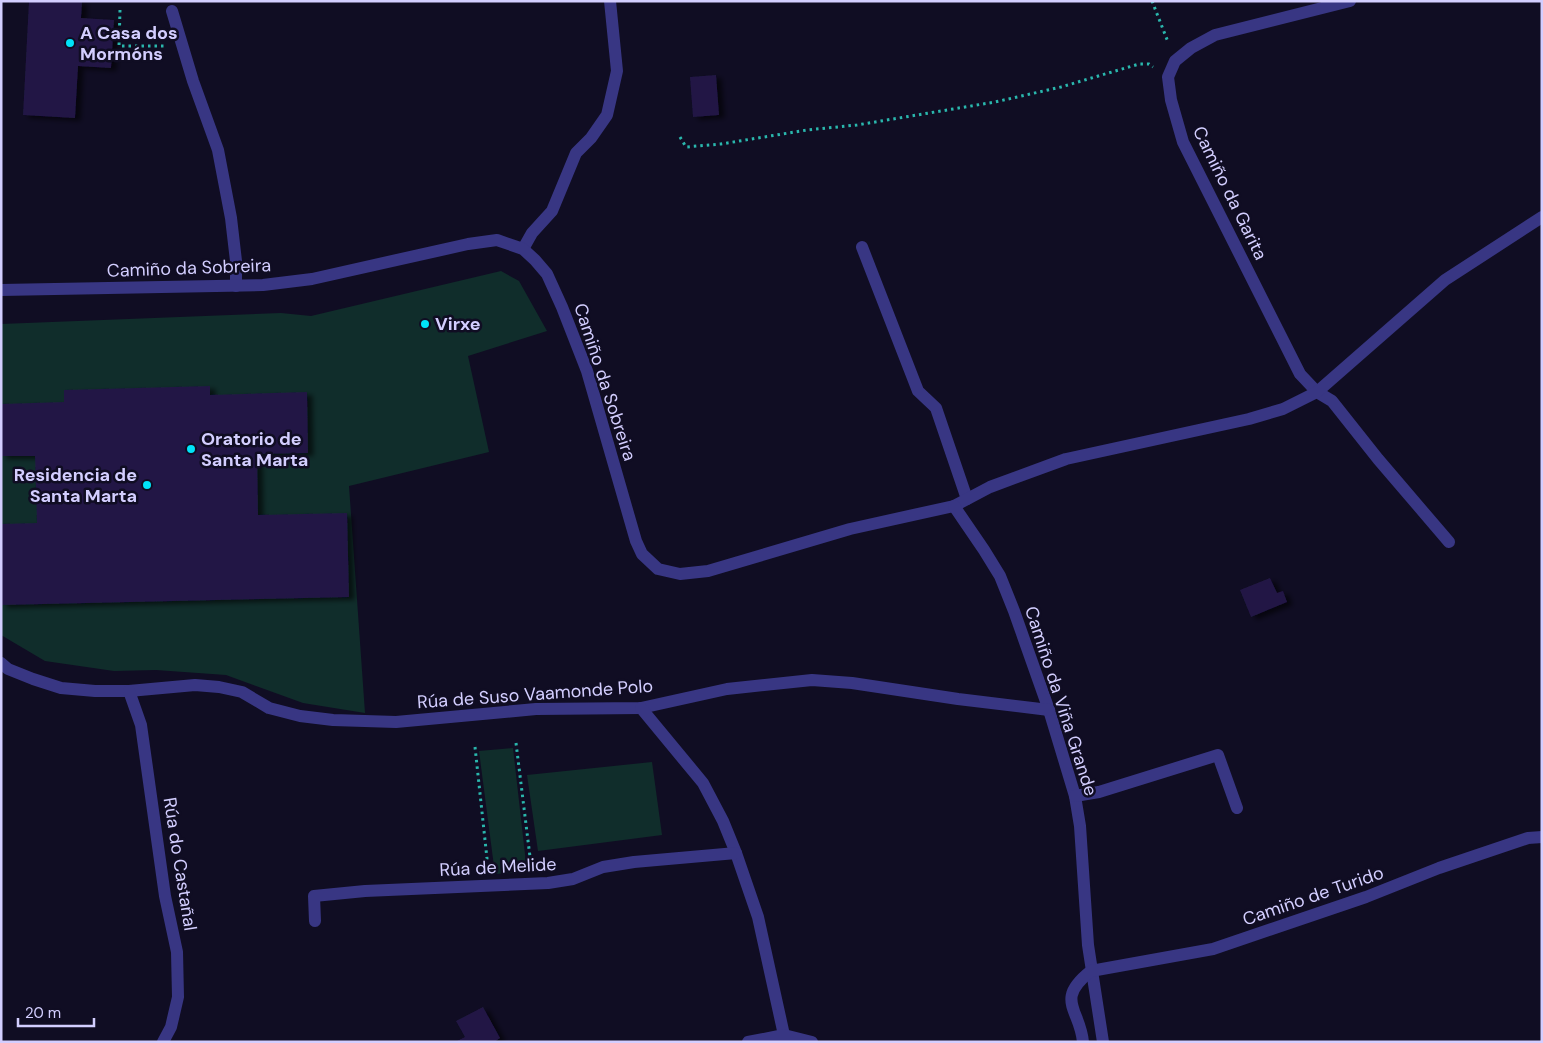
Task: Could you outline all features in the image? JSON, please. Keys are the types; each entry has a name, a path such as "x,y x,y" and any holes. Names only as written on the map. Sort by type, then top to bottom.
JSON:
{"street":[{"path":"523,249 532,233 552,211 576,153 591,138 607,114 617,71 610,1"},
{"path":"1168,77 1175,61 1191,48 1215,35 1350,1"},
{"path":"172,11 182,46 218,150 231,218 236,261 236,286"},
{"name":"Camiño da Garita","path":"1168,77 1171,100 1183,142 1300,374 1317,392 1332,401 1378,459 1449,542"},
{"path":"954,506 990,487 1023,473 1066,459 1248,419 1282,409 1317,392 1445,280 1542,217"},
{"name":"Camiño da Sobreira","path":"1,290 263,285 312,279 468,244 497,240 523,249 547,274 587,371 636,541 642,554 658,569 680,574 708,570 850,529 954,506"},
{"path":"862,247 918,391 936,408 967,499"},
{"name":"Camiño da Viña Grande","path":"954,506 1000,576 1049,710 1075,796 1080,826 1083,892 1091,971 1103,1042"},
{"name":"Rúa de Suso Vaamonde Polo","path":"1,663 33,679 61,688 129,691 219,686 242,692 269,708 300,716 334,720 396,722 536,709 641,708 727,689 812,680 852,683 1049,710"},
{"name":"Rúa do Castañal","path":"129,691 141,726 166,896 177,952 178,997 171,1027 163,1042"},
{"path":"641,708 702,784 723,822 758,917 784,1035"},
{"path":"1075,796 1099,792 1218,755 1237,808"},
{"name":"Camiño de Turido","path":"1091,971 1213,949 1366,897 1439,868 1528,838 1542,837"},
{"name":"Rúa de Melide","path":"315,921 314,896 365,891 548,883 573,879 603,867 634,862 736,853"},
{"path":"1083,1042 1073,1012 1071,995 1079,981 1091,971"},
{"path":"748,1042 784,1035 812,1042"}],"path":[{"path":"1152,1 1175,61"},
{"path":"120,10 119,46 182,46"},
{"path":"680,137 686,147 857,125 995,102 1061,87 1139,64 1149,64 1168,77"},
{"path":"516,742 532,873"},
{"path":"475,747 488,875"}],"green space":[{"path":"501,271 519,281 547,331 468,356 489,452 349,486 365,713 303,703 226,675 156,670 114,671 45,661 1,635 1,324 281,313 311,316"},
{"path":"513,748 527,872 495,874 479,751"},
{"path":"652,762 662,835 538,851 527,775"}],"building":[{"name":"A Casa dos Mormóns","path":"29,1 82,1 81,18 114,20 111,68 78,66 75,118 23,115"},
{"path":"716,75 719,115 693,117 690,77"},
{"name":"Residencia de Santa Marta","path":"210,386 210,395 307,392 308,453 257,454 258,515 347,513 349,597 1,605 1,524 37,523 35,456 1,456 1,404 64,402 64,390"},
{"path":"1270,578 1277,593 1283,591 1287,602 1251,617 1240,590"},
{"path":"483,1007 500,1038 494,1042 455,1042 465,1037 456,1021"}],"place":[{"name":"A Casa dos Mormóns","path":"70,43"},
{"name":"Virxe","path":"425,324"},
{"name":"Oratorio de Santa Marta","path":"191,449"},
{"name":"Residencia de Santa Marta","path":"147,485"}]}
